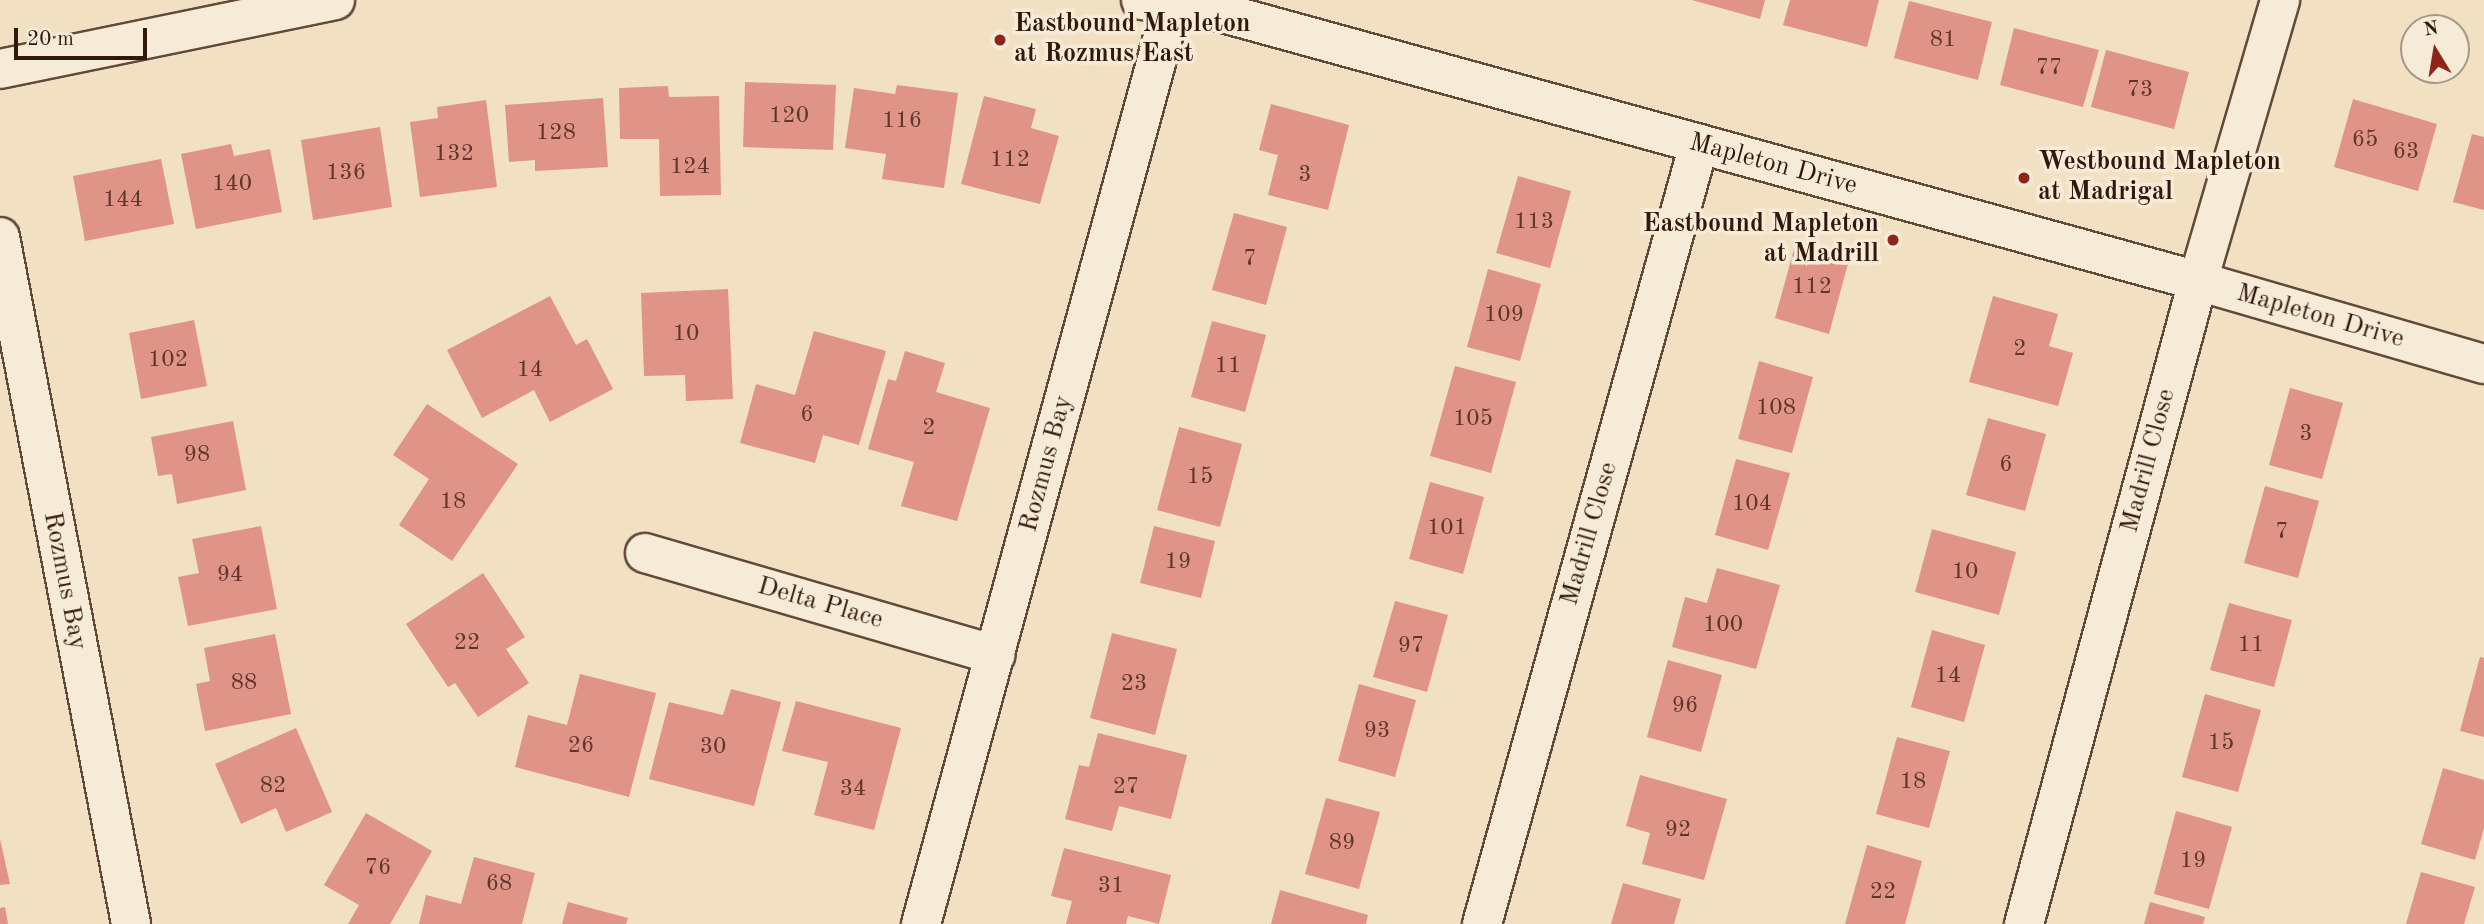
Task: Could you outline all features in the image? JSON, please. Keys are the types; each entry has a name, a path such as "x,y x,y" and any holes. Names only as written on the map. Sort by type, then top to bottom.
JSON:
{"street":[{"path":"0,69 335,0"},
{"name":"Madrill Close","path":"2024,924 2198,282 2280,0"},
{"name":"Mapleton Drive","path":"1157,2 1205,8 2484,363"},
{"name":"Rozmus Bay","path":"922,924 995,655 1157,2"},
{"name":"Madrill Close","path":"1482,924 1699,144"},
{"name":"Rozmus Bay","path":"0,237 131,924"},
{"name":"Delta Place","path":"645,553 995,655"}],"building":[{"path":"1692,0 1765,0 1760,19"},
{"path":"1790,0 1879,0 1867,47 1783,25"},
{"path":"1909,1 1992,22 1978,80 1894,58"},
{"path":"2014,28 2099,50 2083,107 2000,85"},
{"path":"2106,50 2189,72 2174,129 2091,107"},
{"path":"745,82 836,85 833,150 743,147"},
{"path":"897,85 958,93 944,188 882,179 886,154 845,148 854,88 895,94"},
{"path":"668,86 669,97 719,96 721,195 660,196 659,139 620,139 619,88"},
{"path":"984,96 1036,109 1031,128 1059,136 1040,204 961,184"},
{"path":"603,98 608,167 535,171 535,160 509,162 505,105"},
{"path":"2353,99 2437,124 2418,191 2334,167"},
{"path":"486,100 497,187 420,197 410,122 438,118 437,107"},
{"path":"1271,104 1349,125 1328,210 1268,195 1278,155 1259,150"},
{"path":"380,127 392,207 313,220 301,140"},
{"path":"2472,134 2484,137 2484,210 2453,202"},
{"path":"231,144 234,156 270,149 282,212 196,229 181,154"},
{"path":"161,159 174,224 85,241 73,176"},
{"path":"1518,176 1571,191 1550,268 1496,253"},
{"path":"1234,213 1287,227 1266,305 1212,290"},
{"path":"1796,242 1850,256 1829,334 1775,318"},
{"path":"1488,269 1541,284 1520,361 1467,347"},
{"path":"728,289 733,399 686,401 685,375 644,376 641,293"},
{"path":"550,296 576,345 587,339 613,389 550,422 534,390 482,418 447,350"},
{"path":"1993,296 2058,314 2049,346 2073,353 2058,406 1969,382"},
{"path":"194,320 207,386 141,399 129,333"},
{"path":"1212,321 1266,335 1245,412 1191,397"},
{"path":"814,331 886,351 859,445 823,435 815,463 740,443 756,384 795,395"},
{"path":"905,351 945,363 936,392 990,408 957,521 901,506 914,462 868,449 888,379 896,381"},
{"path":"1759,361 1813,377 1792,453 1738,439"},
{"path":"1455,366 1516,382 1491,473 1430,456"},
{"path":"2290,388 2343,403 2322,479 2269,465"},
{"path":"427,404 518,464 452,561 399,525 429,479 393,455"},
{"path":"1988,418 2046,434 2025,511 1966,495"},
{"path":"233,421 246,490 177,504 172,474 158,476 151,437"},
{"path":"1179,427 1242,444 1220,527 1157,510"},
{"path":"1736,459 1790,473 1768,550 1715,535"},
{"path":"1430,482 1484,497 1463,574 1409,559"},
{"path":"2265,486 2319,501 2298,578 2244,563"},
{"path":"261,526 277,609 188,626 178,577 199,573 192,539"},
{"path":"1154,526 1215,541 1201,598 1140,583"},
{"path":"1932,529 2016,552 1999,615 1915,592"},
{"path":"1717,568 1780,585 1756,669 1672,647 1685,597 1707,603"},
{"path":"483,573 525,637 506,649 529,683 478,717 455,683 448,687 406,624"},
{"path":"1395,601 1448,615 1427,692 1373,677"},
{"path":"2229,603 2292,620 2274,687 2210,670"},
{"path":"1932,630 1985,645 1964,722 1911,707"},
{"path":"1112,633 1177,649 1155,735 1090,718"},
{"path":"275,634 291,714 205,731 196,684 210,681 204,648"},
{"path":"2480,657 2484,658 2484,737 2460,731"},
{"path":"1668,660 1722,675 1701,752 1647,737"},
{"path":"580,674 656,693 629,797 515,767 528,715 567,725"},
{"path":"1359,684 1416,700 1395,777 1338,761"},
{"path":"731,689 781,702 754,806 649,779 669,702 723,715"},
{"path":"2205,694 2261,710 2238,792 2182,777"},
{"path":"796,701 901,728 874,830 814,815 828,762 782,751"},
{"path":"296,728 332,812 286,832 276,808 241,824 215,764"},
{"path":"1098,733 1187,755 1171,819 1119,806 1112,831 1065,819 1079,765 1089,767"},
{"path":"1897,737 1950,751 1929,828 1876,814"},
{"path":"2443,768 2484,780 2484,828 2475,860 2421,844"},
{"path":"1640,775 1727,799 1704,880 1642,864 1650,833 1626,826"},
{"path":"1326,798 1380,812 1359,889 1305,874"},
{"path":"2176,811 2232,827 2209,909 2154,894"},
{"path":"366,813 432,851 390,924 348,924 359,905 324,885"},
{"path":"0,839 10,884 0,885"},
{"path":"1867,845 1922,861 1905,924 1845,924"},
{"path":"1064,848 1171,875 1159,924 1128,916 1126,924 1066,924 1072,901 1051,896"},
{"path":"474,857 535,873 522,924 419,924 426,895 461,904"},
{"path":"2421,872 2475,887 2464,924 2406,924"},
{"path":"1623,883 1681,899 1674,924 1611,924"},
{"path":"1280,890 1368,915 1366,924 1271,924"},
{"path":"568,902 628,918 626,924 562,924"},
{"path":"2150,902 2205,917 2203,924 2144,924"},
{"path":"5,907 8,924 0,924 0,908"}],"place":[{"name":"Eastbound Mapleton at Rozmus East","path":"1000,40"},
{"name":"Westbound Mapleton at Madrigal","path":"2024,178"},
{"name":"Eastbound Mapleton at Madrill","path":"1893,240"}]}
